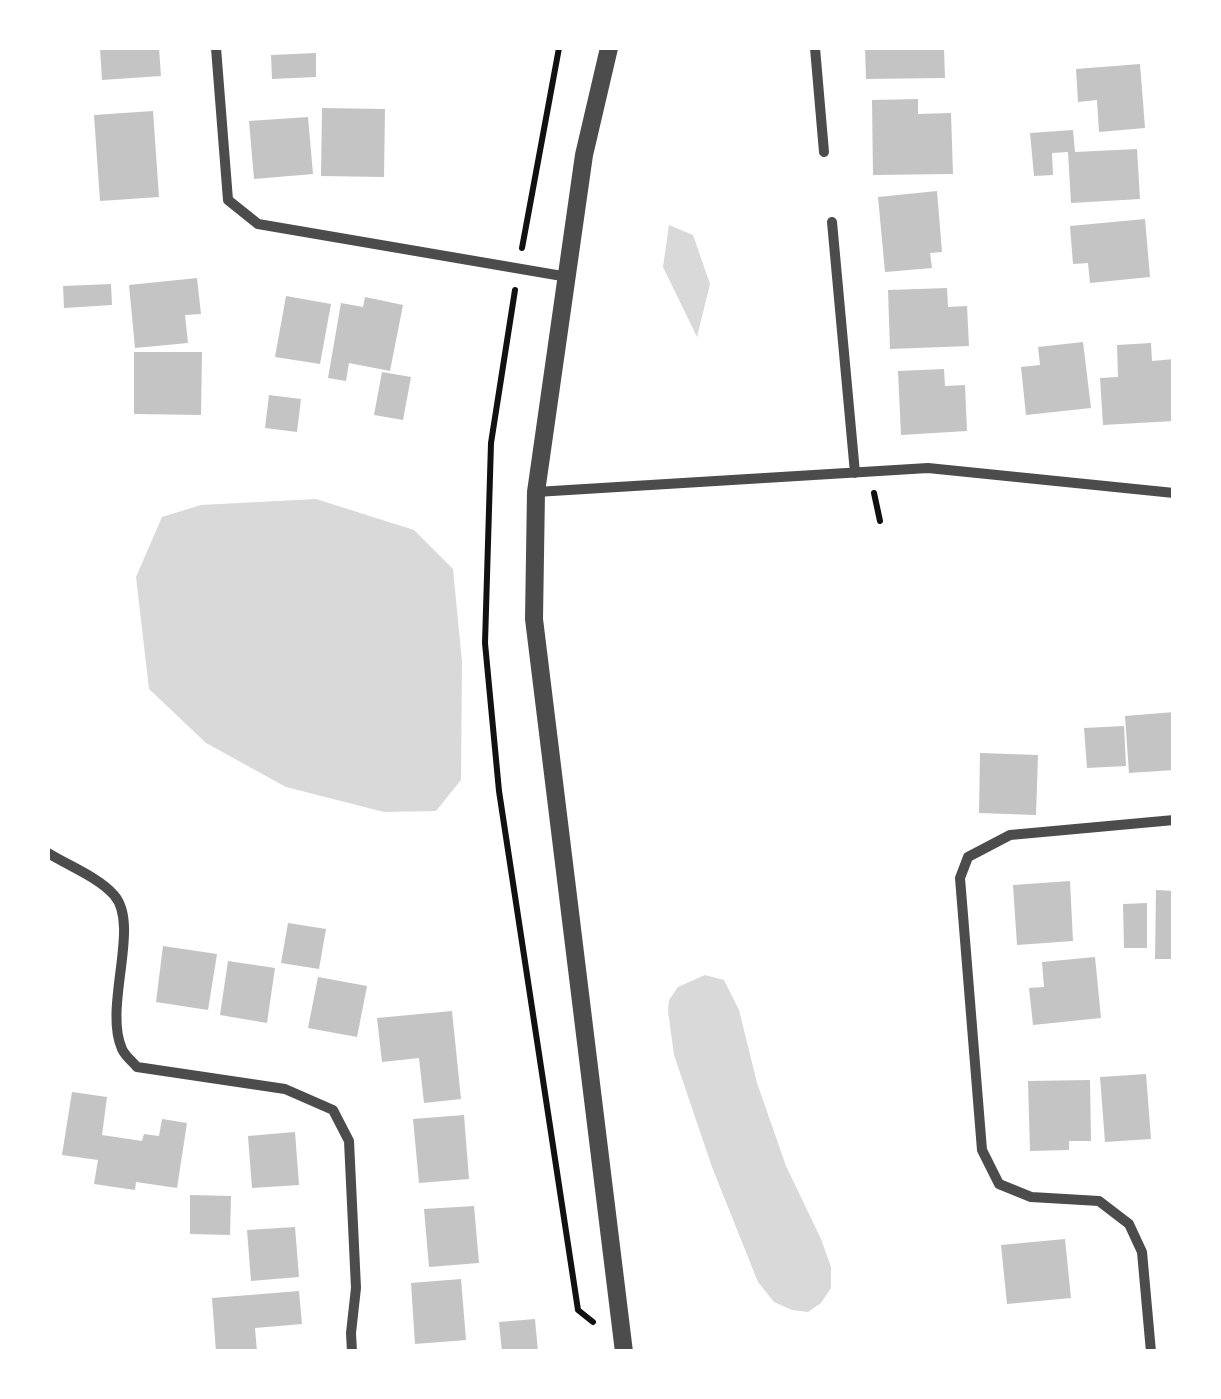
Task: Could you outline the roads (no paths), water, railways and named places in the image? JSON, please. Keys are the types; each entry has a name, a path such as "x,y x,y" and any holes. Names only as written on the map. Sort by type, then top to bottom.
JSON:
{"street":[{"path":"216,48 228,200 258,224 568,277"},
{"path":"608,48 584,155 536,492 534,618 624,1352"},
{"path":"816,48 824,152"},
{"path":"832,222 855,473"},
{"path":"536,492 928,468 1174,493"},
{"path":"1150,1352 1142,1252 1129,1224 1099,1201 1030,1197 1000,1184 982,1150 960,878 968,856 1010,835 1174,820"},
{"path":"48,854 104,886 118,899 125,922 117,1029 123,1052 138,1067 286,1089 332,1110 349,1140 356,1288 352,1352"}]}
